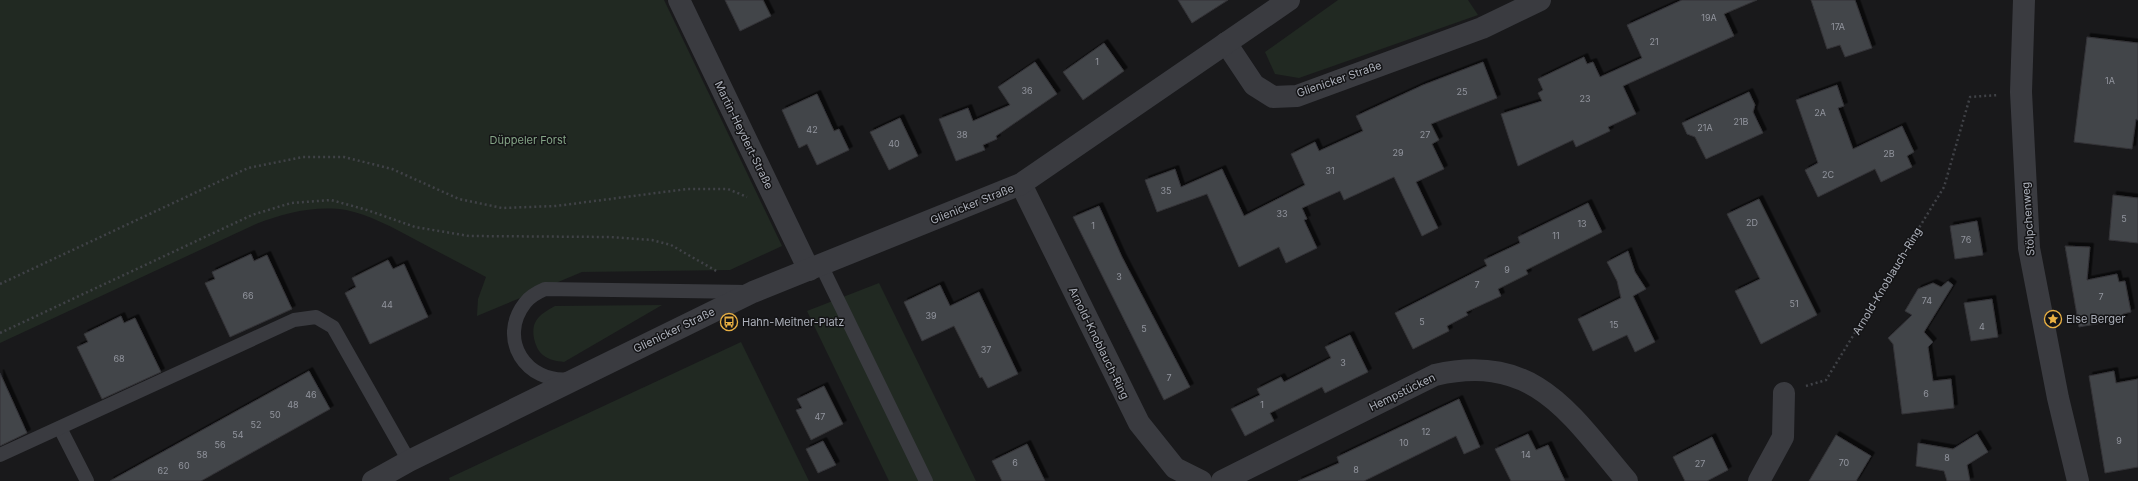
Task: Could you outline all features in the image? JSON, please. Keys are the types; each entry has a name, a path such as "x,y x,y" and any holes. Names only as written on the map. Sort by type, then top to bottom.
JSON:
{"street":[{"name":"Martin-Heydert-Straße","path":"679,0 815,268"},
{"path":"1226,43 1289,0"},
{"name":"Glienicker Straße","path":"373,481 409,461 753,292 1021,184 1226,43 1254,85 1273,97 1297,96 1482,28 1540,0"},
{"name":"Stölpchenweg","path":"2024,0 2021,92 2029,248 2058,398 2078,481"},
{"name":"Arnold-Knoblauch-Ring","path":"1021,184 1139,423 1175,468 1201,481"},
{"name":"Hempstücken","path":"1222,481 1435,375 1457,370 1474,369 1496,371 1516,376 1536,385 1555,399 1627,481"},
{"path":"1759,481 1783,437 1784,393"}],"lane":[{"path":"815,268 926,481"},
{"path":"574,379 560,380 545,378 532,371 524,362 518,351 514,328 518,314 526,302 545,288 753,292"},
{"path":"0,455 294,320 316,317 333,327 409,461"},
{"path":"60,428 87,481"}],"path":[{"name":"Arnold-Knoblauch-Ring","path":"1784,393 1826,380 1944,187 1970,97 2021,92"},
{"path":"0,284 248,168 303,157 344,157 392,169 459,199 502,208 556,206 676,190 728,189"},
{"path":"0,334 252,215 298,202 331,200 415,228 469,236 610,237 652,240 672,245 719,273"}],"green space":[{"name":"Düppeler Forst","path":"0,0 664,0 782,246 730,270 582,272 477,316 478,299 486,277 382,222 346,210 312,209 289,213 256,224 0,343"},
{"path":"1338,0 1468,0 1478,15 1299,78 1275,74 1265,52"},
{"path":"879,283 976,481 889,481 807,311"},
{"path":"662,305 564,362 555,361 545,357 540,352 534,339 533,329 536,321 542,314 555,306"},
{"path":"741,342 809,481 450,481 449,478"}],"building":[{"path":"725,0 763,0 771,16 740,31"},
{"path":"1178,0 1228,0 1192,23"},
{"path":"1682,0 1757,0 1724,14 1734,36 1623,86 1636,114 1608,127 1610,131 1576,147 1573,140 1518,166 1501,114 1542,101 1538,93 1543,90 1538,79 1584,57 1587,64 1593,62 1600,77 1642,58 1627,25"},
{"path":"1811,0 1855,0 1872,48 1845,57 1840,45 1827,49"},
{"path":"2087,37 2138,43 2138,120 2136,119 2132,149 2074,142"},
{"path":"1104,43 1124,71 1083,100 1063,72"},
{"path":"1035,62 1057,94 996,136 997,139 983,145 985,150 956,161 939,119 968,108 973,121 1010,105 998,87"},
{"path":"1483,62 1497,98 1431,124 1439,140 1432,144 1444,169 1416,182 1438,228 1422,236 1394,177 1344,200 1340,191 1302,208 1307,219 1304,220 1317,248 1286,263 1279,247 1239,267 1207,194 1157,212 1145,180 1175,169 1181,187 1222,169 1244,216 1305,185 1291,154 1315,142 1319,151 1363,131 1356,116 1423,85"},
{"path":"1837,85 1844,106 1838,108 1853,149 1902,126 1914,152 1907,156 1912,167 1881,182 1875,169 1818,197 1805,170 1818,163 1796,100"},
{"path":"1749,92 1755,105 1753,112 1763,133 1706,159 1695,137 1687,134 1682,123"},
{"path":"817,94 834,131 839,129 849,150 817,165 807,144 799,148 782,110"},
{"path":"900,118 918,156 889,170 870,132"},
{"path":"2113,195 2138,198 2138,243 2109,240"},
{"path":"1759,199 1817,315 1761,344 1735,291 1760,279 1727,214"},
{"path":"1588,203 1602,232 1526,270 1528,274 1498,289 1501,296 1466,312 1468,315 1447,326 1449,331 1413,349 1395,313 1487,266 1484,260 1520,243 1518,237"},
{"path":"1099,206 1122,257 1190,387 1164,400 1073,217"},
{"path":"1977,221 1983,255 1955,259 1950,226"},
{"path":"2065,246 2090,247 2087,280 2117,274 2119,282 2125,281 2131,312 2123,314 2124,319 2079,327"},
{"path":"1628,251 1635,272 1646,289 1633,296 1655,342 1635,352 1627,335 1593,351 1578,319 1621,298 1617,281 1607,262"},
{"path":"251,254 254,261 267,255 292,309 230,337 205,283 215,279 212,272"},
{"path":"388,260 393,269 404,264 428,317 370,344 345,293 356,287 352,278"},
{"path":"1948,281 1953,285 1924,332 1933,342 1928,347 1933,381 1951,379 1954,408 1902,414 1893,344 1888,338 1912,315 1905,311 1918,289 1933,283 1941,287"},
{"path":"940,285 950,306 979,292 1018,374 988,388 982,377 980,378 954,326 922,341 904,302"},
{"path":"1992,299 1998,337 1971,341 1964,303"},
{"path":"121,316 124,323 135,318 161,372 102,399 77,347 88,342 84,334"},
{"path":"1350,335 1368,372 1325,393 1322,387 1270,413 1274,421 1245,436 1231,409 1260,395 1257,389 1281,377 1284,382 1331,358 1325,347"},
{"path":"309,371 330,409 201,481 110,481"},
{"path":"2114,371 2116,383 2138,379 2138,467 2105,473 2089,376"},
{"path":"0,373 27,433 0,446"},
{"path":"824,386 843,424 811,440 796,410 802,408 797,399"},
{"path":"1459,399 1480,447 1464,454 1456,436 1364,481 1298,481 1339,463 1337,457"},
{"path":"1528,434 1536,450 1548,445 1565,481 1511,481 1495,449"},
{"path":"1977,434 1988,452 1967,465 1970,481 1947,481 1944,471 1916,466 1918,443 1953,449"},
{"path":"1836,435 1871,456 1856,481 1809,481"},
{"path":"1712,437 1728,470 1707,481 1685,481 1673,457"},
{"path":"823,441 836,465 818,473 806,449"},
{"path":"1027,444 1045,481 1002,481 992,461"}],"place":[{"name":"Else Berger","path":"2053,319"},
{"name":"Hahn-Meitner-Platz","path":"729,322"}]}
